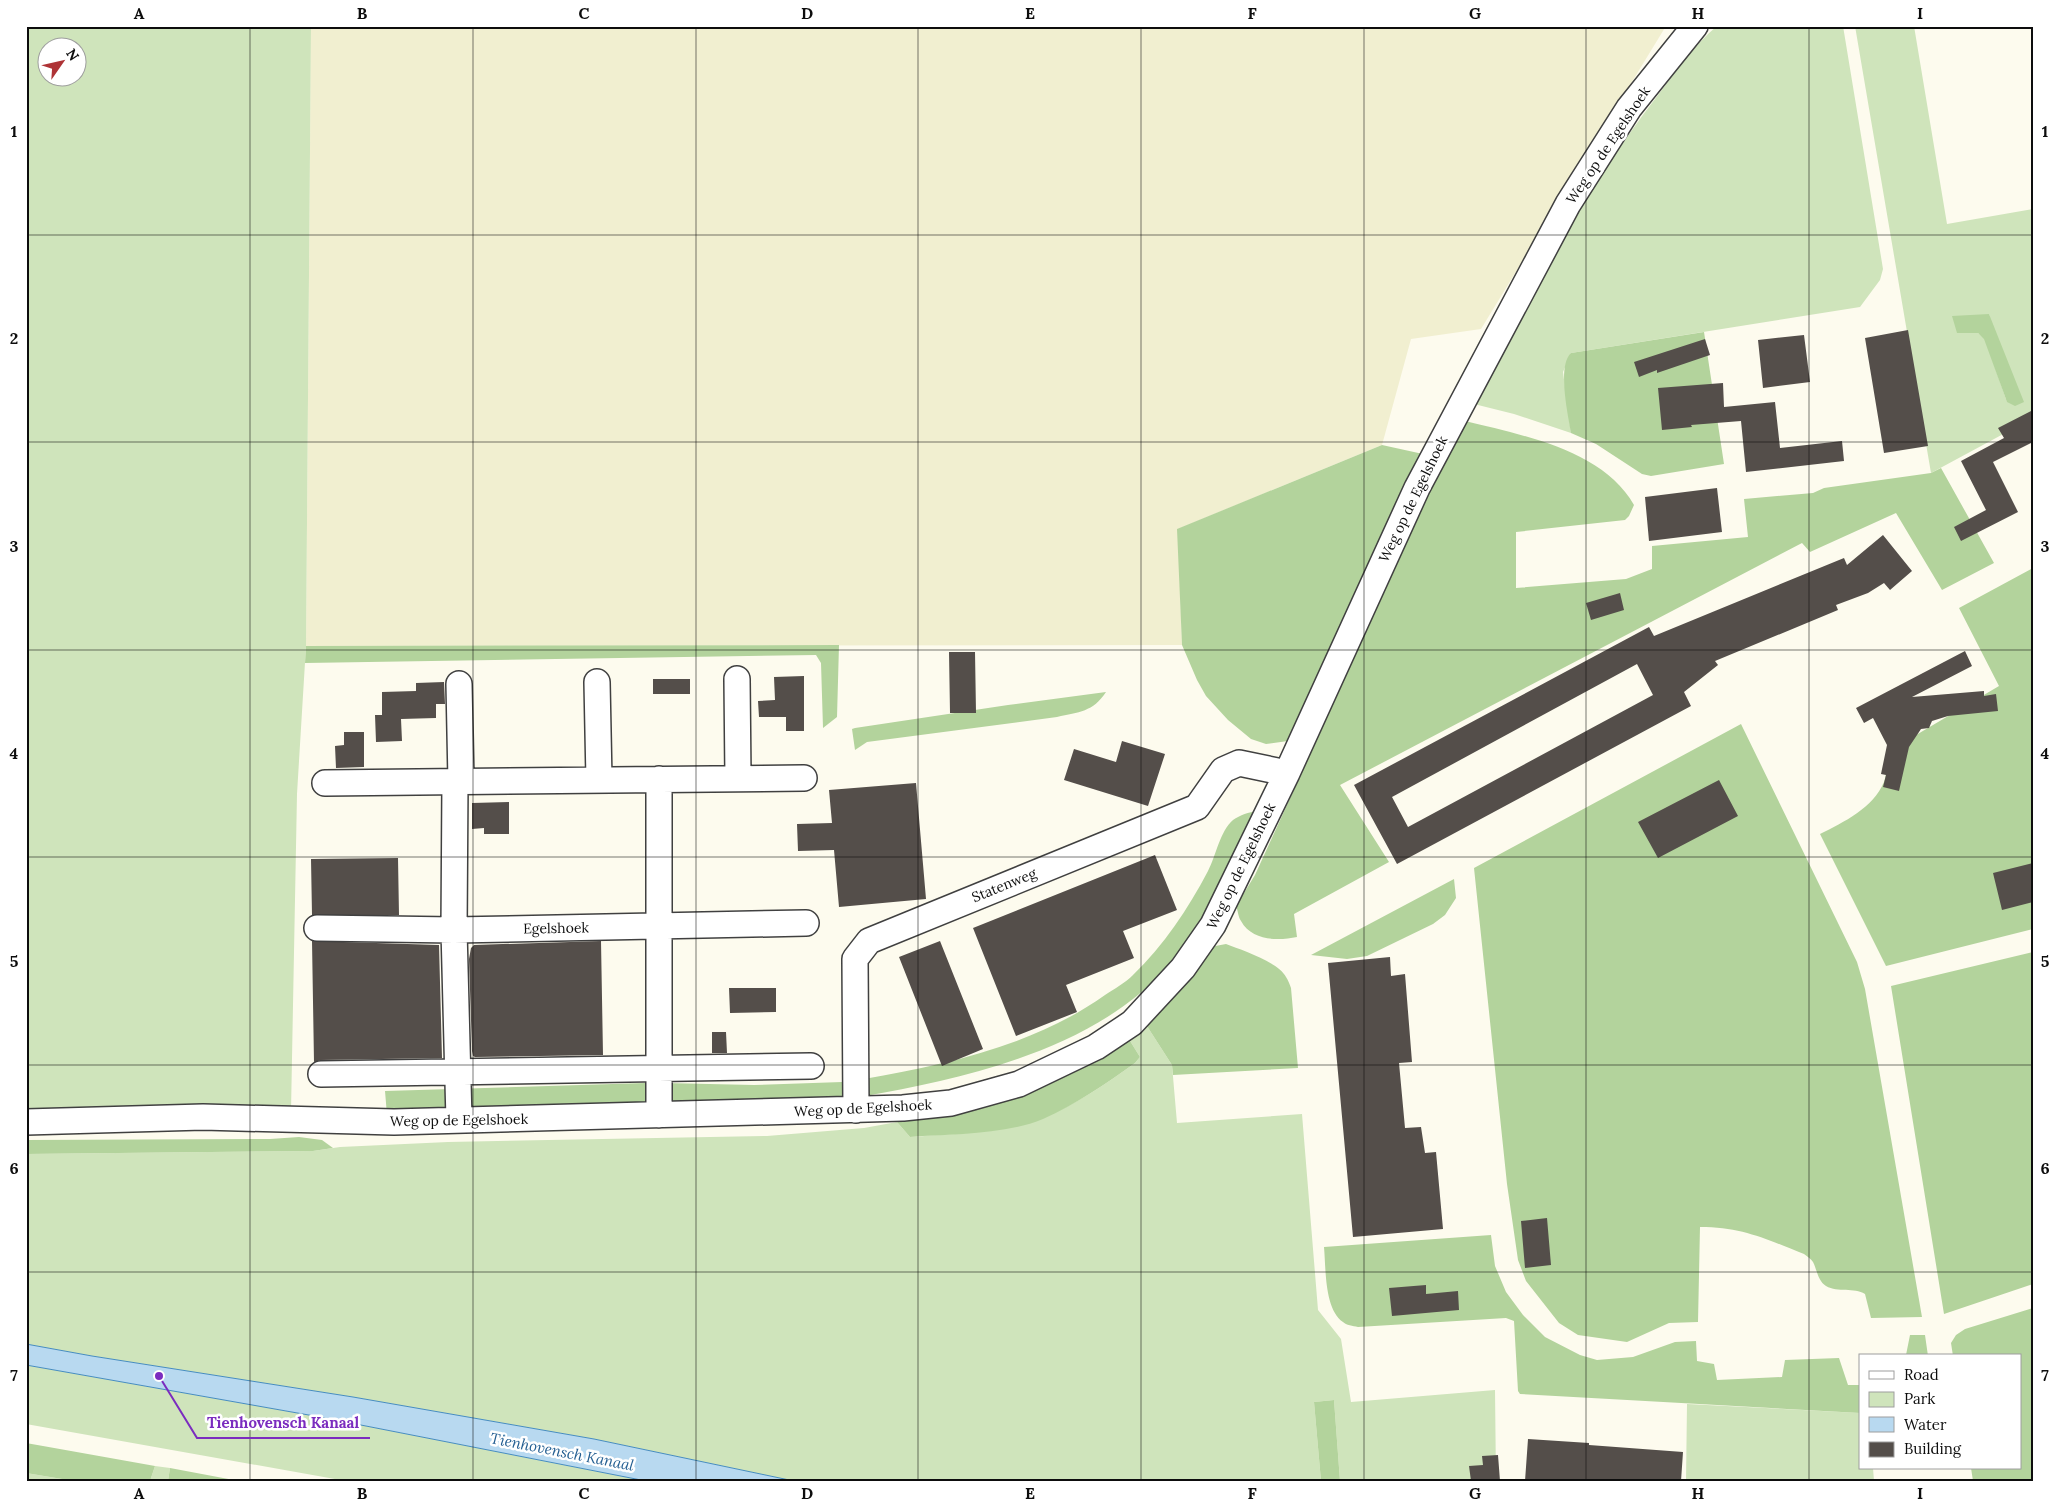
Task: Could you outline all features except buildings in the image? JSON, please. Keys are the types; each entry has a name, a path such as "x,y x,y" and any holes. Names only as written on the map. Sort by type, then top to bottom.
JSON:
{"street":[{"name":"Weg op de Egelshoek","path":"26,1122 203,1118 394,1122 903,1108 951,1103 1019,1084 1096,1047 1132,1023 1183,968 1213,925 1287,773 1417,488 1568,204 1629,108 1696,26"},
{"path":"736,679 738,778"},
{"path":"597,682 599,780"},
{"path":"459,684 454,930 459,1120"},
{"name":"Statenweg","path":"856,1110 855,959 869,941 1197,807 1223,770 1239,763 1287,773"},
{"path":"325,783 804,778"},
{"path":"659,779 659,1115"},
{"name":"Egelshoek","path":"317,928 454,930 806,922"},
{"path":"321,1074 811,1066"}],"shaded area":[{"path":"311,26 1666,26 1481,329 1411,339 1382,445 1178,529 1182,645 306,646"}],"green space":[{"path":"26,26 311,26 306,646 297,794 291,1111 26,1116"},
{"path":"1717,26 1843,26 1883,269 1880,280 1860,307 1571,353 1563,372 1571,433 1514,414 1474,404 1559,245 1606,168 1631,131 1693,50"},
{"path":"1855,26 1914,26 1947,224 2033,209 2033,418 1931,473","holes":["1989,314 2007,402 1985,339 1978,333"]},
{"path":"1989,314 2024,402 2015,406 2007,402 1984,339 1978,333 1957,333 1952,316"},
{"path":"1704,332 1724,464 1651,476 1642,474 1596,444 1571,433 1564,379 1567,359 1571,353"},
{"path":"1465,421 1535,439 1582,458 1603,471 1620,486 1634,505 1625,520 1516,532 1516,588 1626,579 1652,569 1652,546 1748,537 1744,499 1813,493 1824,488 1931,473 1941,468 1994,563 1942,590 1896,513 1810,552 1802,543 1340,785 1389,862 1294,914 1297,937 1274,939 1259,936 1246,928 1240,919 1236,906 1255,875 1434,483"},
{"path":"1382,445 1423,454 1288,741 1266,744 1251,739 1228,720 1206,696 1182,645 1177,529"},
{"path":"2033,568 2033,929 1886,966 1820,834 1857,813 1873,799 1884,782 1889,751 1999,686 1959,608"},
{"path":"839,645 837,717 823,728 821,663 816,655 305,663 306,646"},
{"path":"1106,692 1096,704 1072,714 867,742 855,750 852,729 855,728"},
{"path":"1741,724 1857,962 1865,989 1922,1317 1871,1318 1865,1294 1826,1286 1819,1278 1813,1262 1804,1254 1741,1232 1729,1229 1700,1227 1698,1322 1669,1323 1627,1342 1578,1335 1559,1323 1526,1281 1518,1260 1507,1184 1474,868"},
{"path":"1257,811 1218,889 1197,926 1171,962 1142,991 1109,1016 1071,1037 1031,1054 989,1068 905,1089 865,1096 864,1079 959,1059 1020,1040 1078,1012 1123,983 1155,951 1184,913 1211,865 1225,830 1233,820"},
{"path":"1454,879 1456,898 1445,915 1433,924 1367,956 1347,959 1311,955"},
{"path":"1226,944 1276,966 1287,978 1291,988 1298,1068 1173,1075 1172,1065 1145,1023 1173,998 1210,947"},
{"path":"2033,952 2033,1284 1944,1314 1891,986"},
{"path":"1145,1023 1172,1065 1177,1123 1302,1114 1318,1310 1341,1339 1351,1402 1495,1390 1496,1481 1340,1481 1334,1400 1314,1402 1321,1481 794,1481 594,1439 353,1397 26,1344 26,1154 313,1151 340,1147 448,1142 767,1136 864,1128 897,1122 910,1137 996,1130 1043,1118 1079,1100 1135,1063 1140,1057 1127,1036"},
{"path":"1127,1036 1140,1057 1135,1063 1067,1107 1043,1119 995,1131 910,1137 897,1122 924,1116"},
{"path":"842,1082 843,1099 664,1107 664,1083 754,1085"},
{"path":"645,1083 645,1108 387,1115 385,1091"},
{"path":"299,1137 322,1140 333,1148 313,1151 26,1154 26,1140 270,1139"},
{"path":"1491,1235 1495,1266 1506,1292 1523,1315 1545,1337 1580,1355 1597,1360 1633,1357 1675,1342 1696,1341 1697,1361 1714,1364 1717,1380 1782,1377 1785,1360 1839,1358 1848,1385 1859,1385 1859,1413 1520,1394 1518,1391 1514,1321 1506,1318 1358,1327 1344,1323 1332,1308 1329,1298 1324,1247"},
{"path":"2033,1308 2033,1481 1973,1481 1971,1470 2022,1470 2022,1354 1953,1354 1951,1343 1956,1335 1965,1329"},
{"path":"1910,1335 1925,1335 1928,1354 1906,1354"},
{"path":"26,1365 320,1417 646,1481 346,1481 26,1424"},
{"path":"1334,1400 1340,1481 1321,1481 1314,1402"},
{"path":"1687,1404 1859,1413 1859,1470 1873,1470 1874,1481 1686,1481"},
{"path":"26,1443 155,1466 150,1481 74,1481 26,1473"},
{"path":"155,1466 170,1468 168,1481 150,1481"},
{"path":"170,1468 239,1481 168,1481"},
{"path":"26,1473 74,1481 26,1481"}],"water":[{"path":"26,1344 353,1397 594,1439 794,1481 646,1481 320,1417 26,1365"}],"place":[{"name":"Tienhovensch Kanaal","path":"159,1376"}]}
